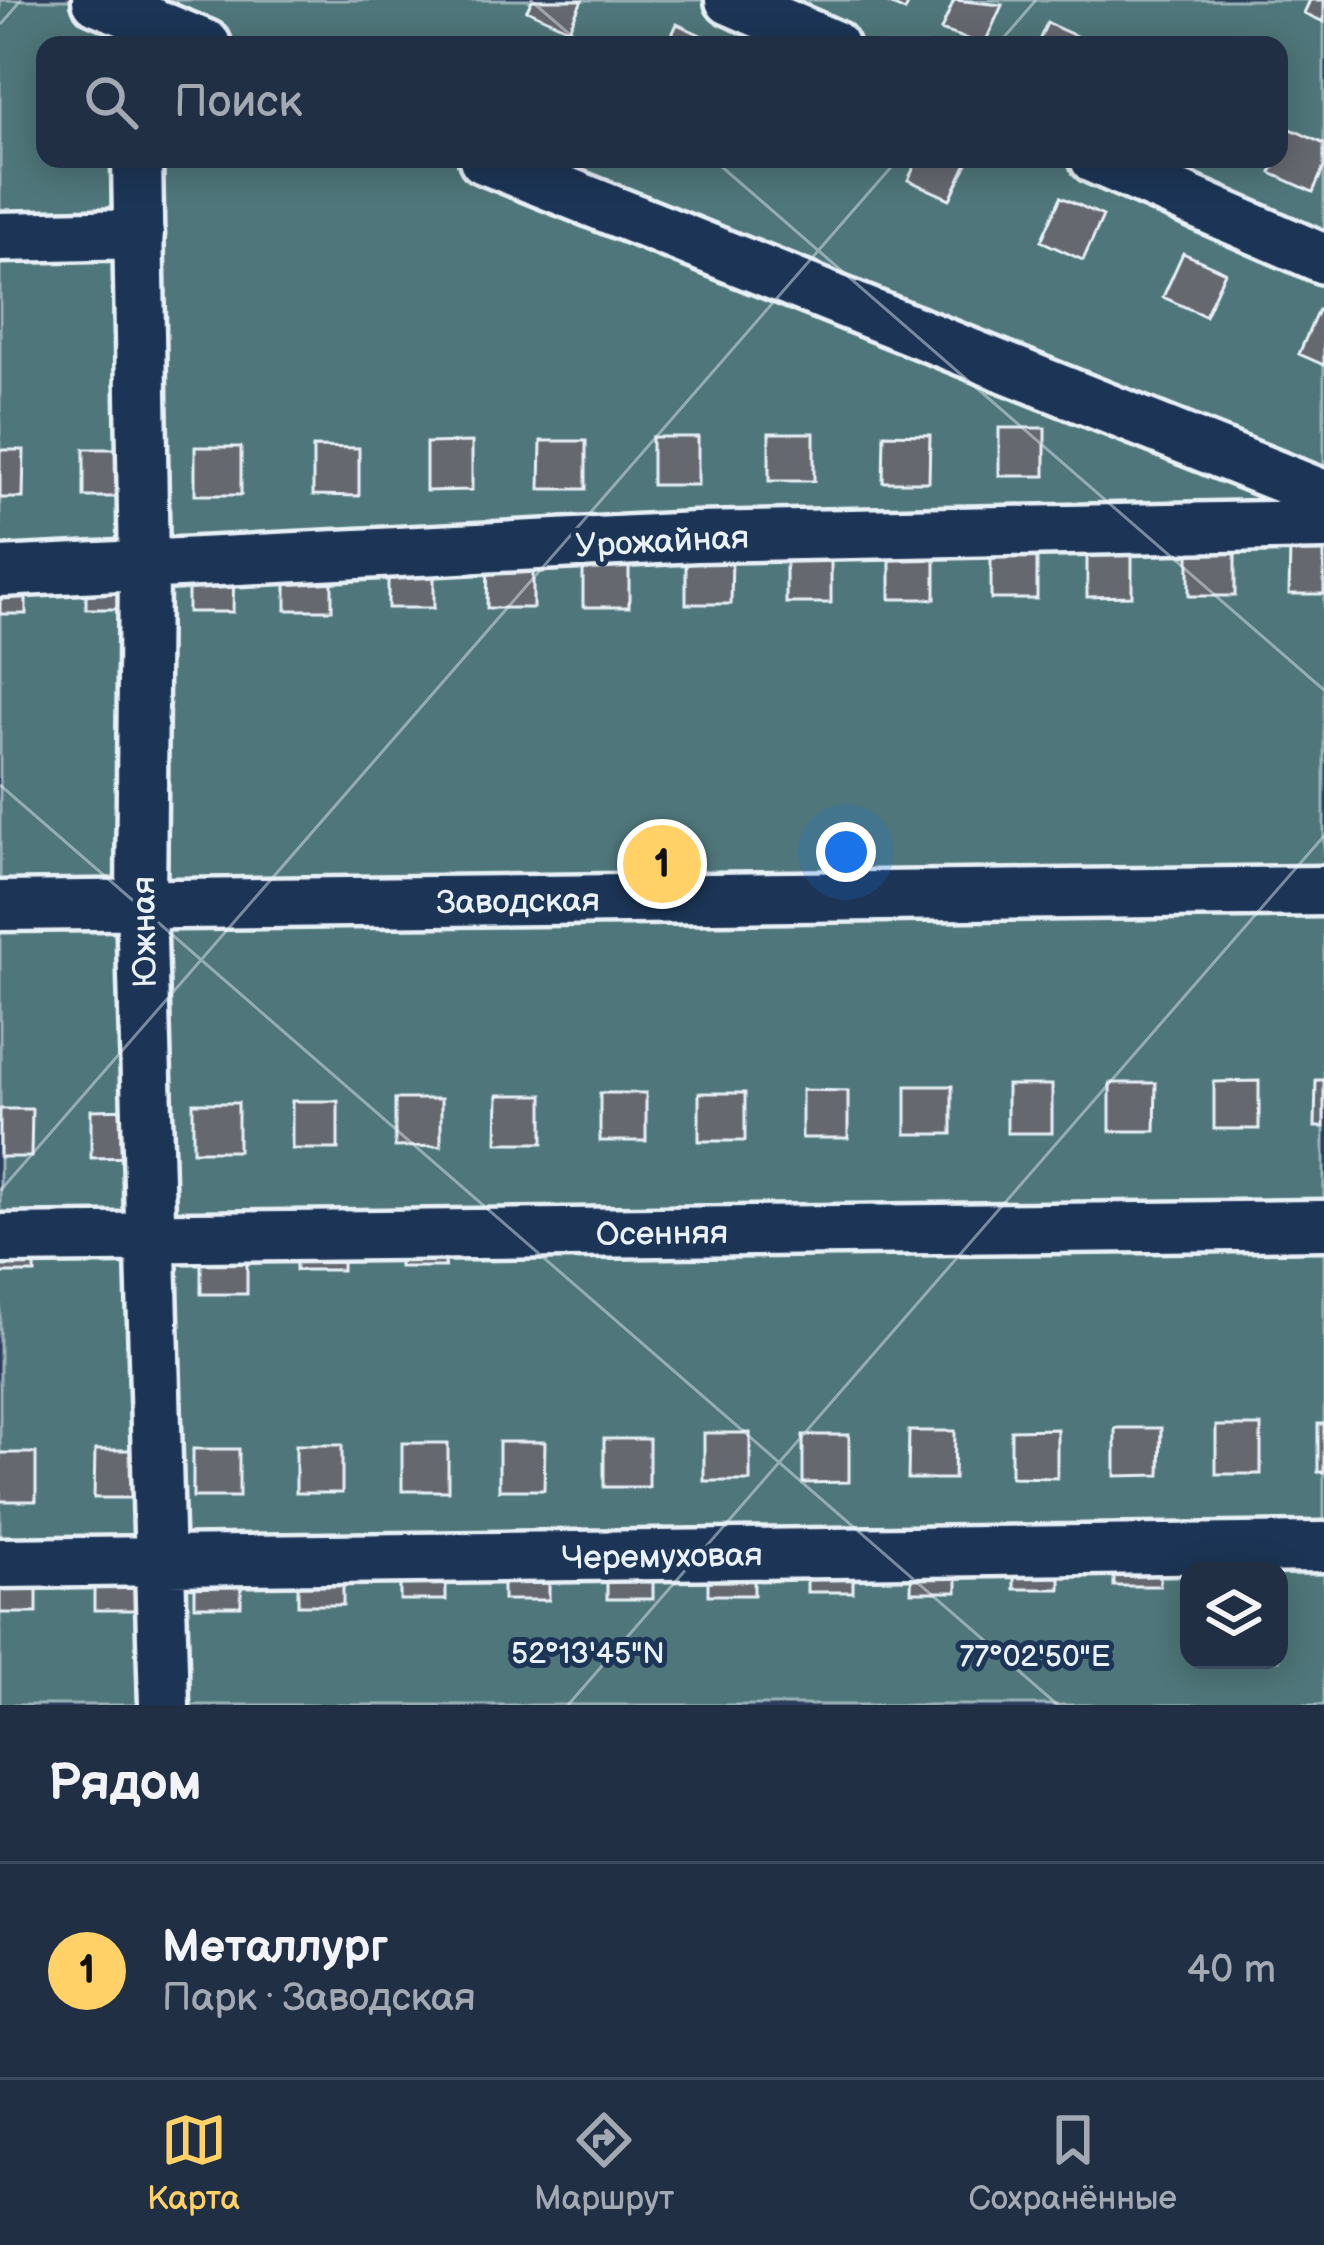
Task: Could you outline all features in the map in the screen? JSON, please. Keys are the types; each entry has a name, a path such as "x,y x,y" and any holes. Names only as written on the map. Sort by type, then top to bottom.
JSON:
{"street":[{"path":"730,0 812,36"},
{"path":"120,20 175,36"},
{"name":"Южная","path":"137,168 144,568 141,904 164,1705"},
{"path":"506,168 1324,495"},
{"path":"1116,168 1324,259"},
{"path":"0,236 140,234"},
{"name":"Урожайная","path":"0,572 696,537 1324,525"},
{"name":"Заводская","path":"0,906 1324,891"},
{"name":"Осенняя","path":"0,1239 1324,1225"},
{"name":"Черемуховая","path":"0,1563 1324,1547"}],"green space":[{"path":"0,0 1324,0 1324,1705 0,1705"}],"building":[{"path":"532,0 582,0 569,29 527,10"},
{"path":"881,0 910,0 905,11"},
{"path":"954,0 1002,5 988,36 958,36 941,30"},
{"path":"1310,0 1324,0 1324,22 1304,13"},
{"path":"1047,23 1076,36 1041,36"},
{"path":"677,24 703,36 671,36"},
{"path":"1291,129 1324,144 1324,167 1313,192 1271,173 1273,168 1288,168"},
{"path":"914,168 965,168 950,199 908,180"},
{"path":"1061,197 1103,216 1083,260 1041,241"},
{"path":"1183,253 1225,272 1205,316 1163,297"},
{"path":"1318,310 1324,313 1324,365 1299,354"},
{"path":"999,428 1045,428 1045,476 999,476"},
{"path":"769,433 814,433 814,481 769,481"},
{"path":"884,434 930,435 929,482 883,482"},
{"path":"652,437 698,437 698,485 652,485"},
{"path":"541,441 586,441 586,489 540,489"},
{"path":"472,442 472,490 426,491 426,443"},
{"path":"195,447 241,447 241,495 195,495"},
{"path":"313,447 359,448 359,496 313,495"},
{"path":"84,449 130,449 130,497 84,497"},
{"path":"0,450 24,450 23,498 0,498"},
{"path":"1290,546 1324,546 1324,594 1289,594"},
{"path":"1132,548 1132,596 1087,597 1087,549"},
{"path":"1189,548 1235,548 1235,596 1189,596"},
{"path":"890,551 935,551 935,599 890,599"},
{"path":"991,551 1037,551 1037,599 991,599"},
{"path":"786,555 831,555 831,603 786,603"},
{"path":"686,556 732,556 731,604 686,604"},
{"path":"583,559 629,559 629,607 583,607"},
{"path":"388,560 434,560 434,608 388,608"},
{"path":"488,560 533,560 533,608 487,608"},
{"path":"86,561 132,561 132,609 86,609"},
{"path":"286,562 332,562 332,610 286,610"},
{"path":"188,564 234,564 233,612 188,612"},
{"path":"0,566 26,566 26,614 0,614"},
{"path":"1316,1080 1324,1080 1324,1127 1315,1127"},
{"path":"1259,1081 1259,1129 1214,1129 1214,1082"},
{"path":"1110,1083 1156,1083 1155,1131 1110,1131"},
{"path":"1007,1085 1052,1085 1052,1133 1007,1133"},
{"path":"906,1086 952,1086 952,1134 906,1134"},
{"path":"802,1090 848,1091 848,1138 802,1138"},
{"path":"600,1093 646,1093 646,1141 600,1141"},
{"path":"699,1093 745,1093 745,1141 699,1141"},
{"path":"498,1095 543,1095 543,1143 497,1143"},
{"path":"395,1099 441,1099 441,1146 395,1147"},
{"path":"292,1101 338,1101 338,1149 292,1149"},
{"path":"193,1103 238,1103 238,1151 193,1151"},
{"path":"0,1109 32,1109 31,1157 0,1157"},
{"path":"137,1109 137,1157 91,1158 91,1110"},
{"path":"399,1219 445,1219 445,1267 399,1267"},
{"path":"296,1222 342,1222 342,1270 296,1270"},
{"path":"0,1225 35,1225 35,1273 0,1273"},
{"path":"201,1246 247,1246 247,1294 201,1294"},
{"path":"1318,1424 1324,1424 1324,1472 1318,1472"},
{"path":"1216,1426 1261,1426 1261,1474 1216,1474"},
{"path":"1115,1428 1161,1428 1160,1475 1115,1476"},
{"path":"1057,1429 1057,1478 1011,1477 1011,1430"},
{"path":"909,1431 955,1431 954,1479 908,1479"},
{"path":"704,1433 750,1433 750,1481 704,1481"},
{"path":"803,1435 849,1435 849,1482 803,1483"},
{"path":"604,1439 649,1439 649,1487 604,1487"},
{"path":"499,1442 545,1442 544,1490 499,1490"},
{"path":"402,1443 448,1443 448,1491 402,1491"},
{"path":"296,1445 342,1445 342,1493 296,1493"},
{"path":"193,1449 239,1449 239,1497 193,1497"},
{"path":"95,1450 140,1450 140,1498 94,1498"},
{"path":"0,1453 36,1453 36,1501 0,1501"},
{"path":"1114,1538 1160,1538 1160,1586 1114,1586"},
{"path":"1014,1541 1060,1541 1060,1589 1014,1589"},
{"path":"807,1544 853,1544 853,1592 807,1592"},
{"path":"912,1544 957,1544 957,1592 911,1592"},
{"path":"708,1548 754,1548 754,1595 708,1595"},
{"path":"607,1551 653,1551 653,1599 607,1599"},
{"path":"400,1552 446,1552 446,1600 400,1600"},
{"path":"503,1552 549,1552 549,1600 503,1600"},
{"path":"298,1557 343,1557 343,1605 298,1605"},
{"path":"195,1558 241,1558 241,1606 195,1606"},
{"path":"94,1562 140,1562 140,1610 94,1610"},
{"path":"0,1565 37,1565 37,1613 0,1613"}],"place":[{"name":"Металлург","path":"662,864"}]}
